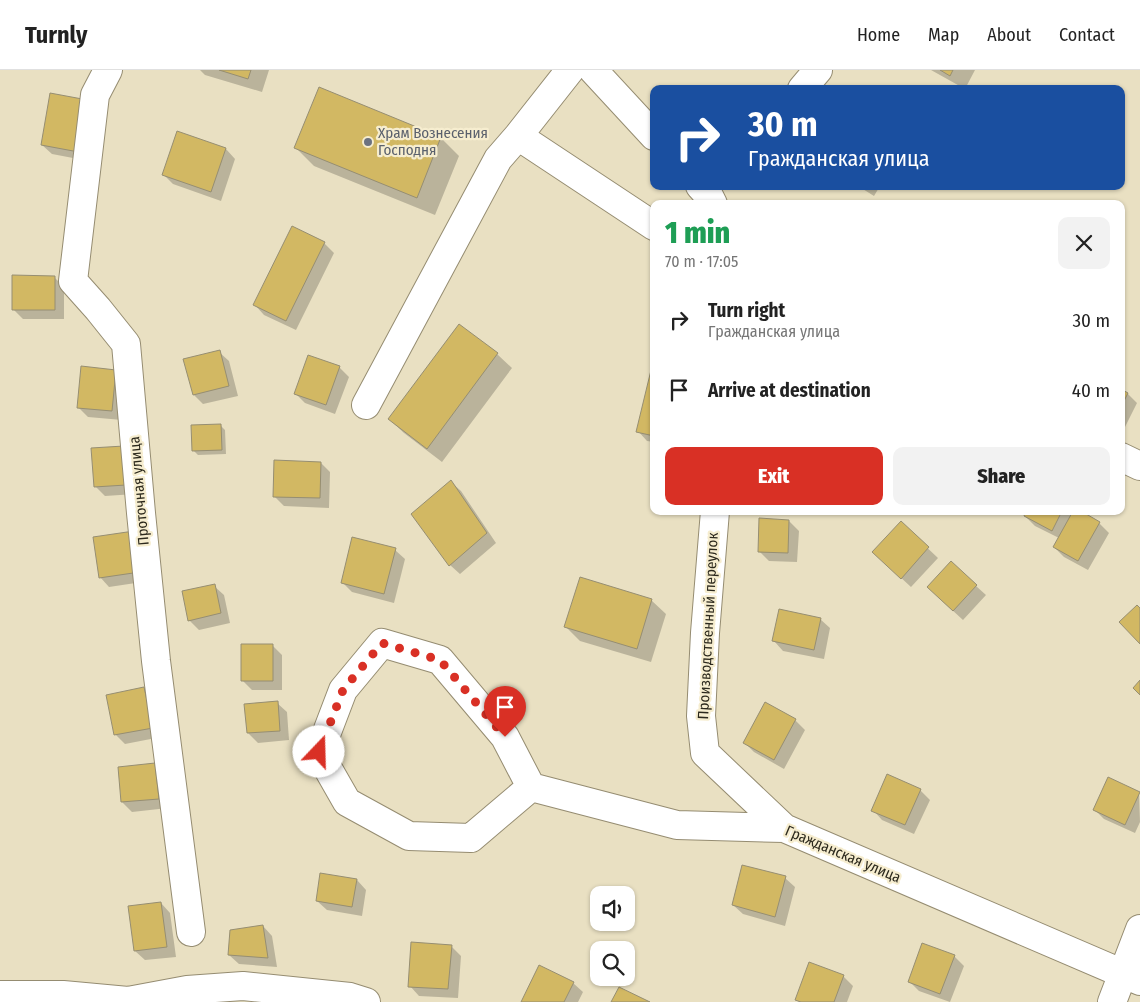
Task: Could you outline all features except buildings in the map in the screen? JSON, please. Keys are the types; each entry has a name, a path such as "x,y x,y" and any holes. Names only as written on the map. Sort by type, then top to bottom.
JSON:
{"street":[{"name":"Проточная улица","path":"108,70 95,95 74,281 126,344 156,661 191,932"},
{"path":"366,405 498,159 570,70"},
{"path":"593,70 650,132"},
{"path":"805,85 818,70"},
{"path":"518,136 650,223"},
{"path":"1125,459 1140,466"},
{"name":"Производственный переулок","path":"716,515 705,633 701,706 705,753 784,828"},
{"path":"382,643 440,660 505,737 531,787 470,838 410,836 347,802 319,752 343,690 382,643"},
{"name":"Гражданская улица","path":"531,787 677,825 784,828 1131,978"},
{"path":"1112,1002 1131,978 1140,929"},
{"path":"0,995 64,995 128,1002 187,990 243,986 350,997 366,1002"}],"place":[{"name":"Храм Вознесения Господня","path":"368,142"}],"route":[{"path":"319,752 343,690 382,643 440,660 505,737"}]}
